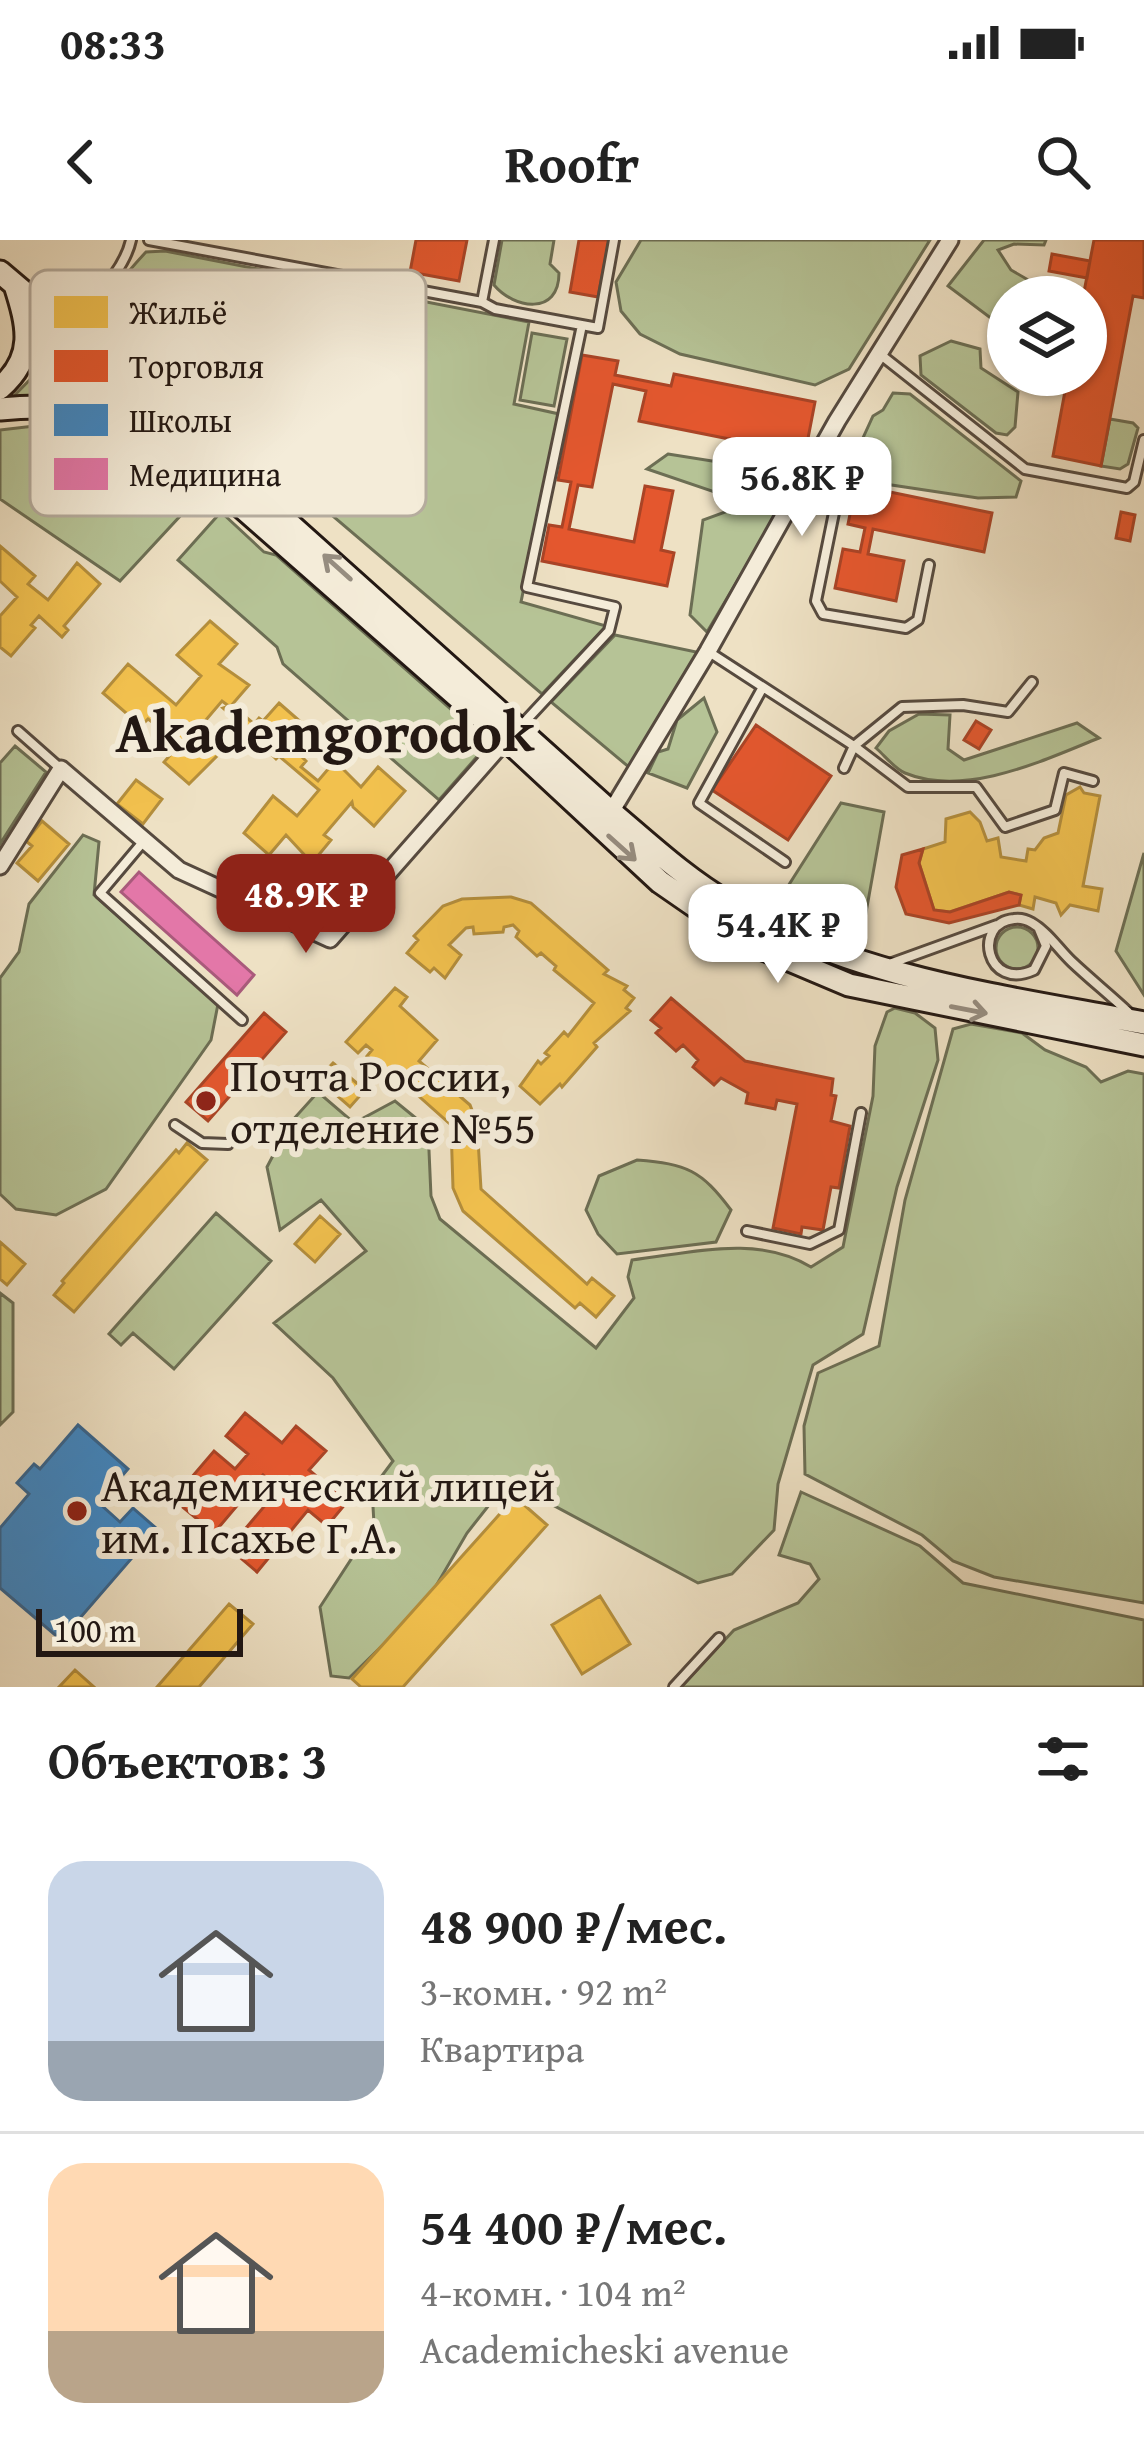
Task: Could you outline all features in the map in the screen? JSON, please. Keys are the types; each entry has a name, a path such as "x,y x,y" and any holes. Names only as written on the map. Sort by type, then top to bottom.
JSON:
{"main road":[{"path":"0,388 18,372 26,336 26,318 7,278"},
{"path":"0,409 30,406"},
{"path":"255,516 674,866 725,902 872,980"},
{"path":"274,516 512,734 625,851 697,908 766,950 872,980 1141,1034"}],"street":[{"path":"611,812 837,421 950,240"},
{"path":"0,866 61,770 179,870 330,939 512,734"}],"lane":[{"path":"117,270 127,258 131,240"},
{"path":"149,240 310,270"},
{"path":"482,302 494,240"},
{"path":"426,292 598,328 614,240"},
{"path":"512,734 609,631 615,607 527,587 582,326"},
{"path":"880,354 1025,470 1127,488 1135,478 1144,440"},
{"path":"18,372 30,361"},
{"path":"803,485 836,503 815,601 823,614 906,628 918,620 928,566"},
{"path":"708,651 908,787 976,787 1005,827 1055,810 1064,773 1094,781"},
{"path":"844,768 854,746 902,707 963,705 1008,712 1032,682"},
{"path":"763,687 699,802 784,862"},
{"path":"18,731 61,770"},
{"path":"144,841 100,893 242,1020"},
{"path":"872,980 963,937 1023,919 1039,929 1141,1034"},
{"path":"989,952 992,935 1004,922"},
{"path":"963,937 979,940 999,968 1016,975 1040,963 1046,946 1039,929"},
{"path":"1040,963 1054,957 1070,961"},
{"path":"746,1231 810,1244 838,1230 861,1113"},
{"path":"176,1125 202,1143 228,1144"},
{"path":"674,1687 719,1638"}],"green space":[{"path":"502,240 554,240 550,264 559,273 552,296 544,302 523,303 494,285"},
{"path":"641,240 930,240 849,369 815,385 680,354 640,334 621,311 616,282"},
{"path":"984,240 1046,240 1044,245 1014,244 998,250 1011,270 1021,276 987,276 987,315 948,286"},
{"path":"165,251 262,270 130,270 146,252"},
{"path":"426,302 529,322 514,404 559,414 521,602 606,626 542,694 333,516 426,516"},
{"path":"532,333 567,339 554,406 520,400"},
{"path":"951,341 980,349 987,396 1018,396 1015,427 1007,435 996,433 921,375 920,356"},
{"path":"30,380 30,411 4,406"},
{"path":"893,393 910,394 1021,481 1016,497 978,498 885,484 852,462 873,416 883,410"},
{"path":"1110,419 1138,428 1128,464 1120,469 1101,466"},
{"path":"30,427 30,516 180,516 120,581 0,499 0,430"},
{"path":"668,454 769,470 796,482 707,632 690,615 703,520 736,508 715,492 647,469"},
{"path":"217,516 225,516 489,743 439,800 283,664 277,647 178,560"},
{"path":"253,516 261,516 486,715"},
{"path":"615,635 701,653 630,768 551,702"},
{"path":"704,698 717,732 687,788 648,773 658,752 668,749 677,720"},
{"path":"919,714 950,715 948,749 964,760 1077,723 1099,738 1004,773 928,780 901,771 876,748 889,731"},
{"path":"15,746 46,772 0,844 0,763"},
{"path":"841,803 884,812 862,935 824,920 783,894"},
{"path":"83,835 99,842 94,895 218,1004 211,1040 106,1189 56,1215 16,1209 0,1194 0,978 19,952 29,904"},
{"path":"1144,853 1144,995 1116,951"},
{"path":"1017,927 1032,933 1038,948 1032,963 1017,969 1002,963 996,948 1002,933"},
{"path":"895,1008 915,1013 935,1028 938,1060 897,1187 863,1334 813,1365 778,1484 774,1530 732,1574 698,1583 508,1481 467,1533 426,1603 349,1678 331,1676 320,1607 374,1524 372,1489 393,1461 333,1378 274,1323 366,1251 321,1200 280,1230 267,1167 290,1123 318,1092 354,1123 395,1101 428,1128 431,1196 440,1219 596,1348 634,1298 628,1277 632,1260 746,1248 790,1257 811,1267 843,1247 873,1096 875,1046 887,1012"},
{"path":"971,1024 1022,1033 1045,1050 1086,1067 1101,1082 1128,1071 1144,1074 1144,1603 994,1577 953,1561 922,1535 805,1474 804,1426 818,1373 879,1346 905,1200 953,1029"},
{"path":"637,1160 681,1167 711,1186 731,1210 716,1242 617,1254 598,1234 586,1210 599,1176"},
{"path":"216,1213 271,1261 174,1369 133,1333 121,1345 109,1334"},
{"path":"0,1293 13,1303 13,1412 0,1425"},
{"path":"801,1492 920,1546 963,1583 1144,1620 1144,1687 681,1687 734,1630 798,1603 819,1579 810,1564 779,1555"}],"building: Жильё":[{"path":"0,546 35,576 28,584 48,600 77,563 100,584 64,626 68,630 62,637 39,616 31,625 35,628 11,656 0,647 0,616 17,597 0,581"},
{"path":"210,621 237,644 219,664 249,685 230,707 222,701 194,734 199,731 222,751 189,784 164,762 181,743 148,719 141,726 103,693 128,664 176,705 201,676 177,655"},
{"path":"279,703 319,738 302,757 306,761 301,767 318,781 335,761 361,787 378,767 405,791 374,826 352,802 324,835 331,840 312,863 286,835 269,855 244,833 273,796 297,816 319,790 279,756 276,759 269,747 223,708 232,705 254,724"},
{"path":"136,780 162,799 143,824 117,804"},
{"path":"1080,787 1084,793 1100,796 1083,886 1102,889 1098,911 1070,905 1061,915 1056,903 1035,897 1033,909 1019,905 1021,895 1009,892 950,912 934,910 919,863 923,849 945,842 946,819 970,812 987,841 998,838 1001,857 1026,861 1028,849 1035,850 1044,838 1058,833 1066,795"},
{"path":"42,821 69,844 38,881 17,863 32,846 26,841"},
{"path":"511,897 531,903 608,970 604,974 627,986 624,990 634,998 626,1008 630,1011 594,1043 597,1047 562,1087 560,1084 540,1104 520,1086 594,1003 541,953 537,956 516,937 519,931 513,925 503,932 474,934 473,927 466,928 449,945 461,955 445,978 407,953 418,940 414,936 443,906 462,899"},
{"path":"395,988 407,997 400,1006 437,1040 419,1061 470,1105 477,1123 481,1189 587,1284 592,1278 614,1296 596,1317 580,1303 575,1308 463,1211 453,1188 451,1125 367,1056 372,1050 366,1045 358,1053 346,1042"},
{"path":"333,1063 365,1090 350,1107 318,1079"},
{"path":"187,1143 207,1160 74,1312 54,1295 62,1281"},
{"path":"320,1216 340,1234 315,1262 295,1244"},
{"path":"0,1242 25,1264 7,1285 0,1279"},
{"path":"515,1497 547,1525 403,1687 361,1687 352,1679"},
{"path":"600,1596 630,1644 582,1674 552,1625"},
{"path":"229,1604 253,1624 199,1687 157,1687"},
{"path":"75,1670 94,1687 59,1687"}],"building: Торговля":[{"path":"416,240 467,240 459,281 410,270"},
{"path":"579,240 609,240 598,297 570,292"},
{"path":"1094,240 1144,240 1144,298 1133,296 1101,466 1053,456 1064,396 1107,396 1107,276 1087,276"},
{"path":"1052,254 1090,261 1087,276 1049,271"},
{"path":"582,355 618,361 615,375 671,386 674,374 815,402 805,454 639,421 646,391 613,384 592,487 578,485 569,529 634,542 645,486 673,491 661,550 674,553 667,586 542,561 549,525 562,527 571,482 558,480"},
{"path":"856,485 992,513 984,552 873,529 868,554 904,561 896,601 835,588 843,549 860,552 865,528 848,524"},
{"path":"1121,512 1135,515 1130,541 1116,538"},
{"path":"976,721 991,730 979,749 964,740"},
{"path":"756,725 831,776 788,840 712,790"},
{"path":"923,849 919,863 934,910 950,912 1009,892 1021,895 1019,905 949,923 906,914 896,887 902,855"},
{"path":"671,998 745,1061 833,1079 831,1095 836,1096 831,1121 850,1126 839,1188 831,1187 823,1230 802,1227 801,1234 773,1228 797,1104 777,1100 775,1109 746,1103 748,1093 721,1078 714,1085 693,1067 698,1060 683,1045 676,1051 656,1033 661,1028 651,1020"},
{"path":"264,1013 286,1032 208,1121 186,1102"},
{"path":"245,1413 282,1443 296,1426 326,1451 309,1470 347,1502 327,1526 308,1510 257,1572 229,1548 279,1489 263,1475 214,1533 173,1499 214,1451 235,1469 248,1454 226,1436"}],"building: Школы":[{"name":"Академический лицей им. Псахье Г.А.","path":"78,1425 128,1469 99,1503 120,1522 133,1508 157,1529 61,1640 0,1588 0,1528 29,1494 17,1483 34,1464 40,1469"}],"building: Медицина":[{"path":"139,872 254,975 237,995 121,892"}],"place":[{"name":"Почта России, отделение №55","path":"206,1101"},
{"name":"Академический лицей им. Псахье Г.А.","path":"77,1511"}],"district":[{"name":"Akademgorodok","path":"325,732"}]}
